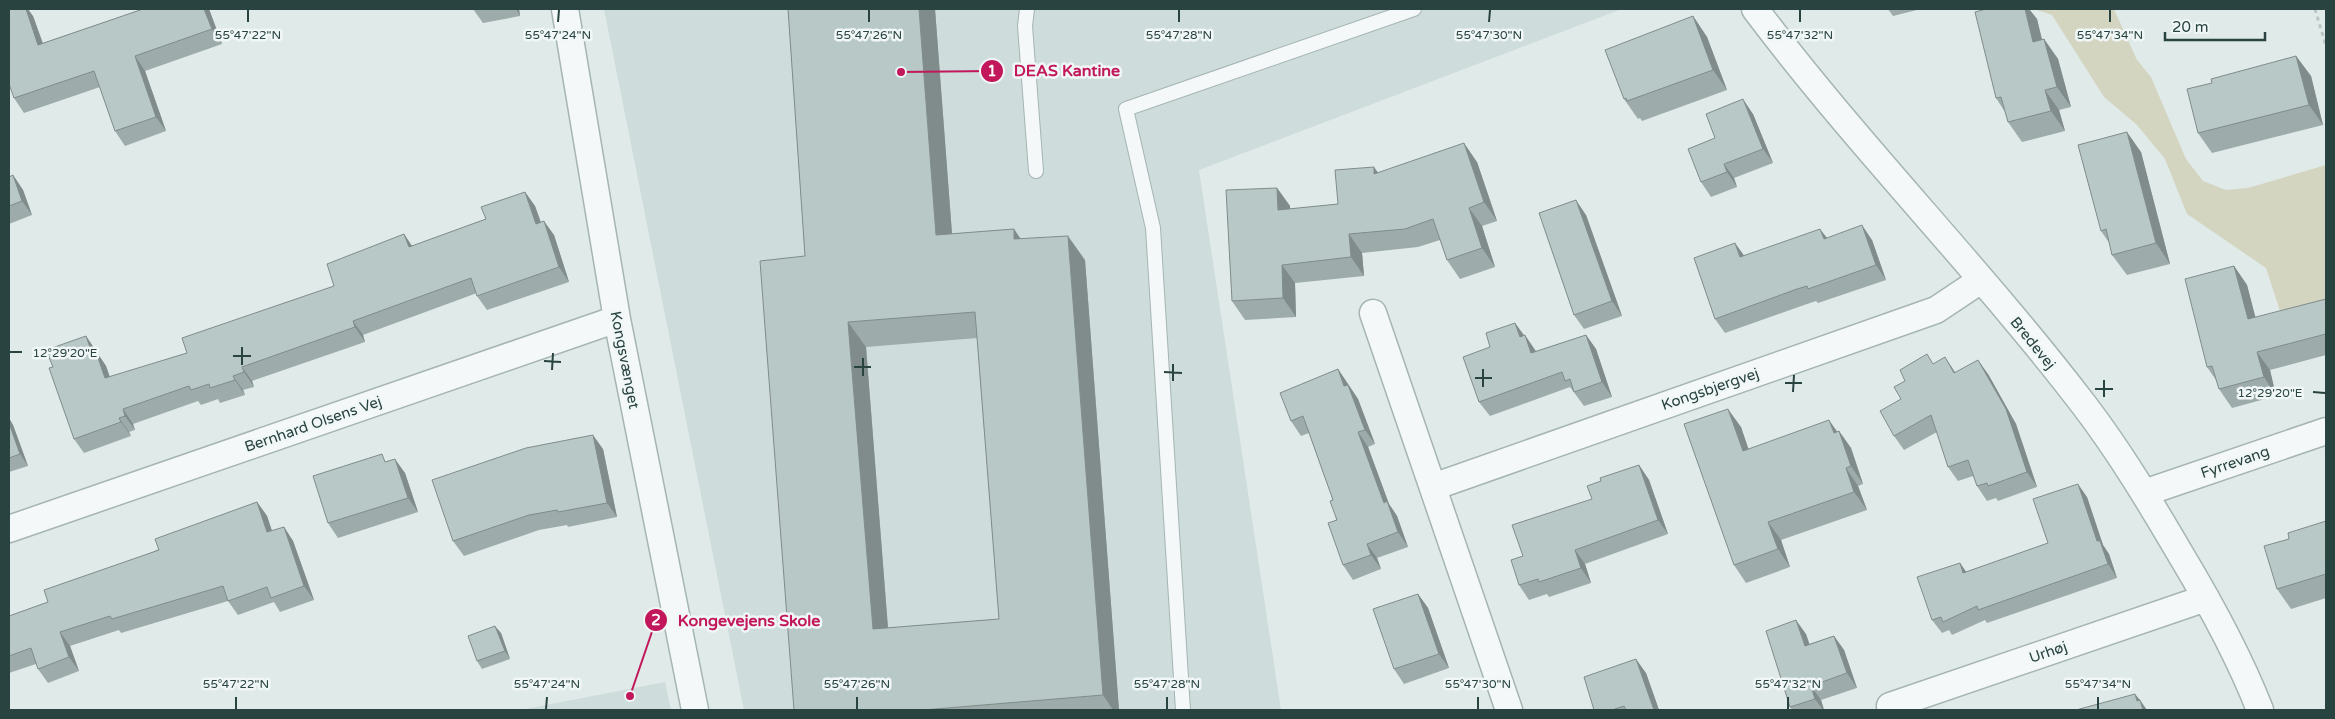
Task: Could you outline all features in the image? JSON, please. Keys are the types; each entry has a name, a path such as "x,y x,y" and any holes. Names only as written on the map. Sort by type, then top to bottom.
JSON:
{"street":[{"name":"Kongsvænget","path":"565,9 617,319 695,710"},
{"name":"Bredevej","path":"1755,9 1797,64 1981,280 2085,406 2144,493 2206,598 2250,682 2260,710"},
{"name":"Kongsbjergvej","path":"1433,487 1936,310 1981,280"},
{"path":"1373,313 1508,710"},
{"name":"Bernhard Olsens Vej","path":"9,529 617,319"},
{"name":"Fyrrevang","path":"2144,493 2326,431"},
{"name":"Urhøj","path":"1890,706 2206,598"}],"lane":[{"path":"1027,9 1025,26 1036,172"},
{"path":"1183,710 1152,228 1126,108 1414,9"}],"path":[{"path":"2315,9 2326,46"}],"shaded area":[{"path":"604,9 1622,9 1199,170 1281,710 744,710"},
{"path":"665,682 671,710 520,710"}],"green space":[{"path":"2034,9 2114,9 2137,60 2151,77 2186,159 2203,181 2226,190 2248,188 2326,165 2326,305 2281,314 2266,268 2187,214 2165,159 2137,125 2104,97 2052,15"}],"building":[{"path":"9,9 26,9 38,45 143,9 204,9 212,29 135,56 156,117 115,131 94,71 14,98 9,84"},
{"path":"788,9 919,9 936,235 1014,229 1014,239 1068,236 1103,695 923,710 794,710 760,261 805,256","holes":["975,312 999,619 873,629 848,322"]},
{"path":"1986,9 2025,9 2033,42 2044,39 2057,87 2045,90 2051,111 2008,122 2001,97 1996,98 1975,12"},
{"path":"1693,16 1713,70 1627,101 1626,98 1624,99 1605,50"},
{"path":"2296,56 2309,105 2198,133 2187,89 2212,83 2211,79"},
{"path":"1743,99 1763,149 1724,164 1727,172 1701,182 1688,149 1715,138 1706,114"},
{"path":"2127,132 2156,243 2112,255 2106,229 2101,231 2078,145"},
{"path":"1464,143 1484,202 1469,208 1482,248 1447,260 1433,219 1405,229 1349,234 1351,257 1282,265 1283,298 1232,301 1226,190 1277,188 1278,210 1338,204 1335,170 1374,167 1374,174"},
{"path":"13,175 22,201 9,206 9,177"},
{"path":"525,192 536,224 544,221 559,267 477,296 471,278 353,321 355,327 242,367 244,372 233,376 235,380 210,388 209,384 191,390 189,386 123,409 125,416 119,418 121,422 74,439 49,368 53,367 46,350 86,336 92,353 96,352 105,378 187,353 182,338 334,286 327,264 404,234 409,247 486,219 481,207"},
{"path":"1576,200 1612,301 1574,315 1539,213"},
{"path":"1862,225 1876,265 1808,289 1807,286 1797,289 1715,319 1694,258 1735,243 1740,257 1820,229 1824,239"},
{"path":"2234,266 2248,319 2326,299 2326,334 2257,352 2264,377 2219,389 2212,366 2207,367 2185,279"},
{"path":"1515,323 1520,337 1525,335 1531,353 1586,335 1602,382 1574,392 1570,379 1565,381 1562,372 1479,402 1463,357 1490,347 1486,333"},
{"path":"1927,354 1933,364 1945,357 1954,373 1978,360 2006,409 2027,472 1988,486 1987,483 1977,486 1968,460 1948,467 1931,415 1894,436 1880,411 1901,399 1894,387 1905,381 1900,370"},
{"path":"1338,369 1344,386 1348,385 1365,430 1358,432 1384,503 1387,501 1398,532 1367,544 1371,555 1343,565 1328,523 1337,520 1330,501 1333,500 1303,416 1291,421 1280,393"},
{"path":"1728,409 1743,451 1829,420 1834,433 1839,431 1851,466 1846,468 1854,492 1768,522 1778,549 1734,565 1684,424"},
{"path":"9,423 20,454 9,458"},
{"path":"593,435 607,503 529,515 453,541 432,480 526,448"},
{"path":"382,454 385,462 395,459 408,498 328,523 313,476"},
{"path":"1639,465 1658,520 1575,550 1581,568 1539,582 1538,579 1519,585 1511,560 1523,556 1512,525 1592,499 1587,486 1601,481 1600,478"},
{"path":"2078,484 2097,541 2100,541 2108,564 1978,610 1977,606 1943,622 1941,617 1932,620 1917,577 1960,563 1963,573 2048,543 2033,499"},
{"path":"257,502 267,532 284,527 304,586 271,598 267,587 228,601 223,586 112,619 110,616 60,632 69,657 38,669 31,648 9,656 9,616 48,602 44,590 159,550 155,539"},
{"path":"2326,521 2326,574 2277,589 2264,546 2289,539 2288,533"},
{"path":"1418,594 1439,654 1394,669 1373,609"},
{"path":"1796,620 1805,646 1834,636 1847,673 1811,686 1815,699 1790,707 1766,631"},
{"path":"495,626 505,651 477,661 468,636"},
{"path":"1636,659 1654,710 1626,710 1624,706 1612,710 1594,710 1584,677"},
{"path":"2135,694 2137,701 2140,700 2143,710 2076,710"}],"place":[{"name":"DEAS Kantine","path":"901,72"},
{"name":"Kongevejens Skole","path":"630,696"}]}
